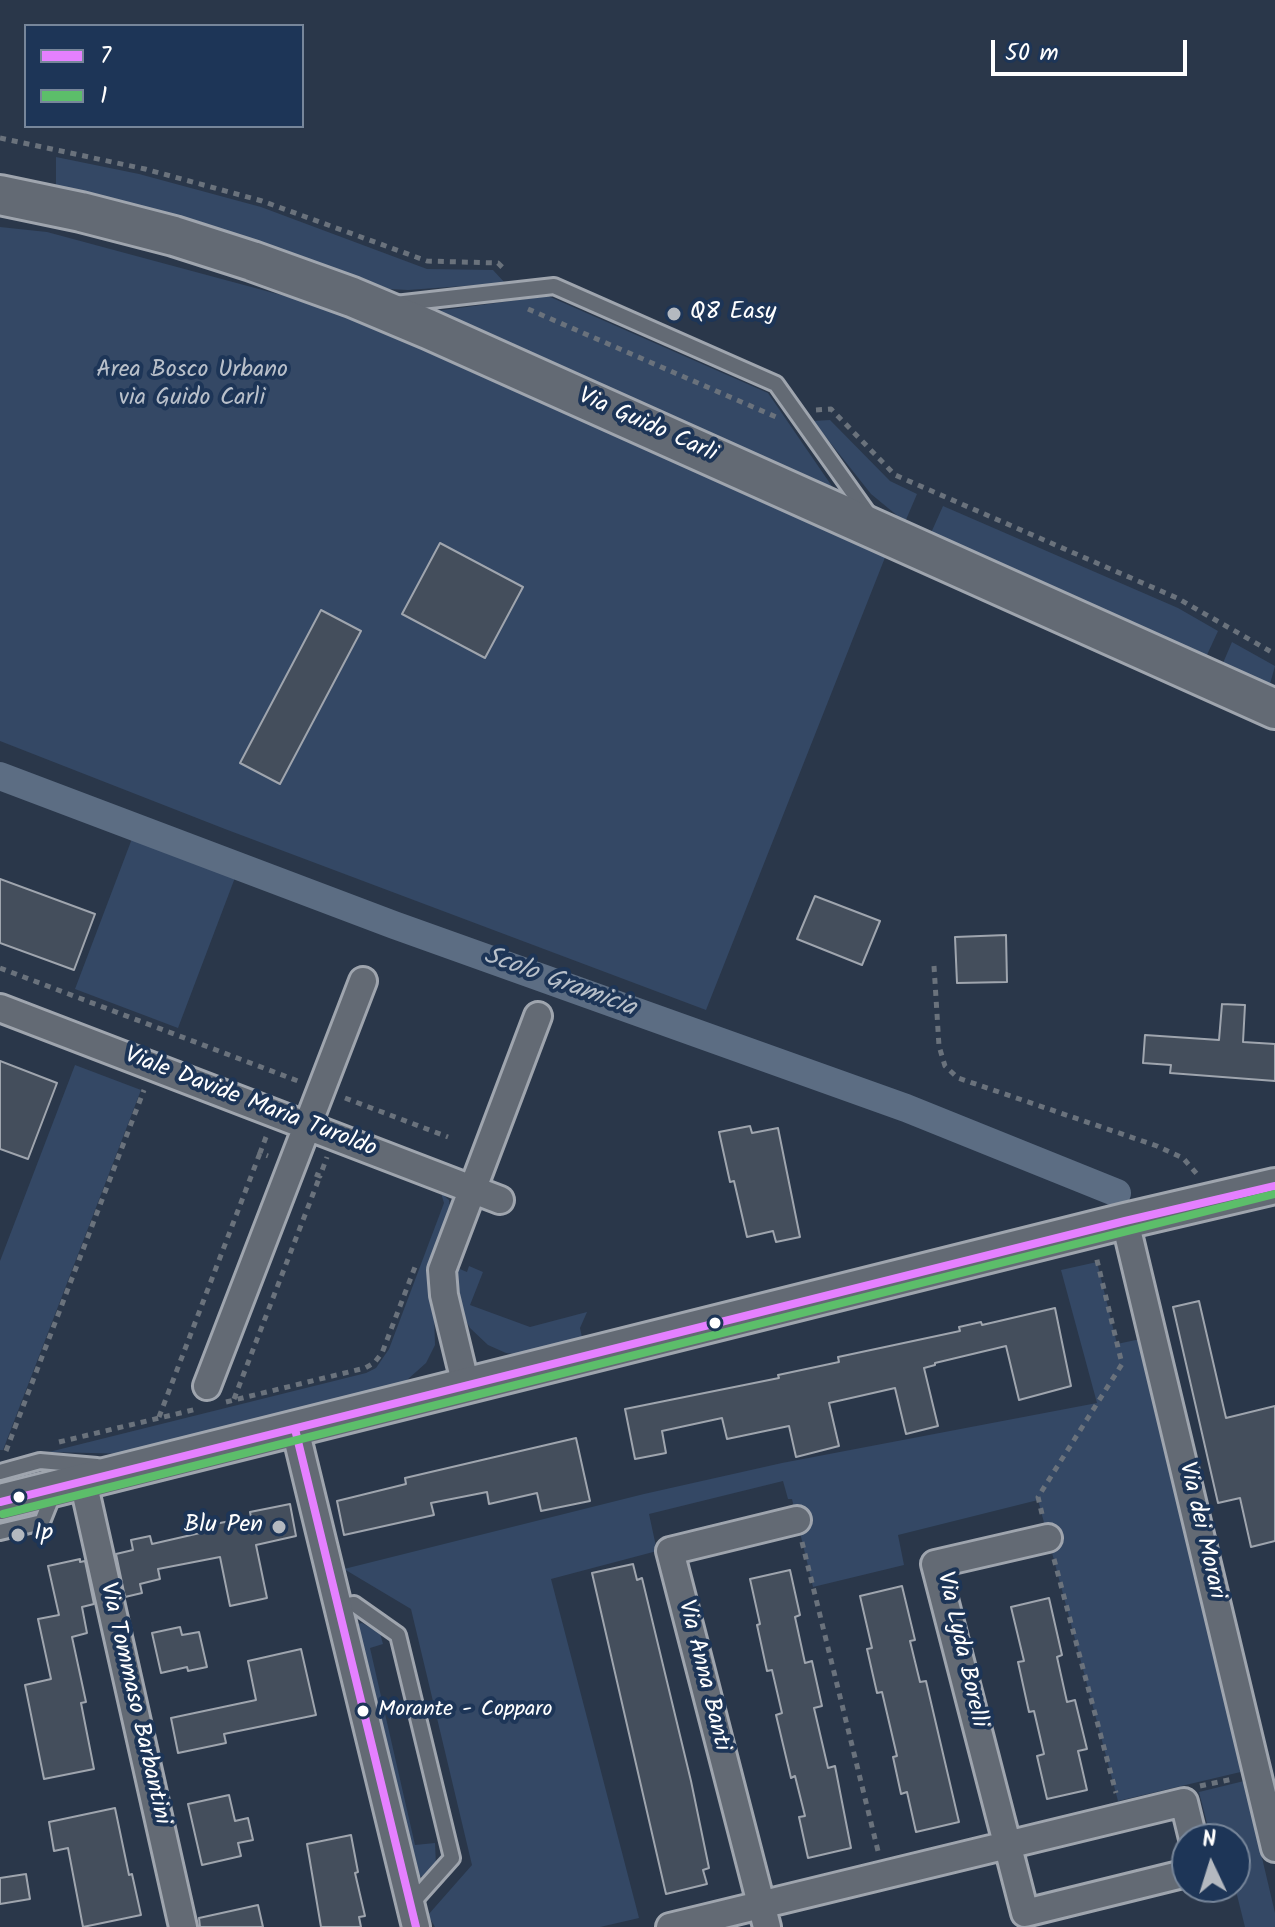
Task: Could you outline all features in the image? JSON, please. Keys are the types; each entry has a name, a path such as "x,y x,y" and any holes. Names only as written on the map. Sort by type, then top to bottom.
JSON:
{"main road":[{"name":"Via Guido Carli","path":"0,195 174,236 298,277 375,307 1275,709"}],"street":[{"path":"207,1386 363,981"},
{"name":"Viale Davide Maria Turoldo","path":"0,1008 500,1200"},
{"path":"466,1386 441,1277 444,1261 538,1016"},
{"path":"0,1502 1275,1184"},
{"name":"Via dei Morari","path":"1125,1221 1274,1843"},
{"path":"295,1429 414,1916"},
{"name":"Via Tommaso Barbantini","path":"69,1485 183,1927"},
{"name":"Via Anna Banti","path":"764,1916 670,1551 797,1520"},
{"name":"Via Lyda Borelli","path":"1008,1845 935,1564 1048,1538"},
{"path":"670,1927 764,1916 884,1875 1184,1802 1189,1823"},
{"path":"1008,1845 1025,1913 1171,1877"}],"lane":[{"path":"375,307 554,286 776,384 880,532"},
{"path":"1214,1199 1275,1198"},
{"path":"0,1472 40,1461 134,1469"},
{"path":"0,1532 42,1522 69,1485"},
{"path":"338,1607 354,1604 398,1635 402,1650 452,1858 414,1916"}],"path":[{"path":"0,138 145,169 262,201 427,261 498,263 509,275 521,305 792,424 815,411 831,409 895,475 1177,598 1275,654"},
{"path":"934,966 939,1046 945,1066 958,1078 1157,1146 1183,1158 1214,1199"},
{"path":"0,968 448,1137"},
{"path":"5,1455 145,1087"},
{"path":"159,1418 260,1153"},
{"path":"234,1400 320,1176"},
{"path":"1095,1256 1122,1364 1038,1497 1122,1817"},
{"path":"797,1520 884,1875"},
{"path":"1184,1802 1200,1786 1257,1773"}],"green space":[{"path":"56,157 139,174 261,207 427,269 493,270 505,283 389,289 211,226 56,186"},
{"name":"Area Bosco Urbano via Guido Carli","path":"0,227 47,232 348,313 886,555 706,1010 0,741"},
{"path":"548,296 768,393 838,495 429,312"},
{"path":"830,420 890,481 917,494 905,522 871,494 813,421"},
{"path":"943,506 1178,608 1218,631 1206,657 931,533"},
{"path":"1232,642 1275,666 1270,684 1223,663"},
{"path":"133,836 236,875 178,1028 75,989"},
{"path":"75,1065 141,1090 3,1450 0,1450 0,1261"},
{"path":"441,1193 449,1200 450,1210 427,1274 434,1313 435,1345 426,1363 398,1388 132,1454 49,1452 376,1368 389,1349 444,1203"},
{"path":"1097,1262 1117,1344 1145,1338 1249,1770 1118,1801 1038,1500 898,1535 904,1565 813,1587 792,1499 788,1499 783,1481 649,1514 657,1551 551,1579 639,1918 600,1927 435,1927 428,1915 472,1865 411,1609 344,1569 782,1463 1097,1403 1061,1270"},
{"path":"469,1266 483,1272 470,1305 530,1327 587,1312 580,1328 583,1342 524,1355 506,1353 488,1345 470,1328 463,1315 454,1273 455,1267 467,1272"},
{"path":"362,1623 380,1633 383,1644 370,1648 415,1845 435,1843 436,1865 424,1876 412,1878 353,1625"},
{"path":"1244,1781 1275,1913 1275,1927 1245,1927 1239,1903 1251,1903 1251,1823 1207,1823 1199,1792"}],"building":[{"path":"440,543 523,587 485,658 402,614"},
{"path":"321,610 361,631 280,784 240,763"},
{"path":"0,879 95,914 74,970 0,943"},
{"path":"815,896 880,921 862,965 797,939"},
{"path":"1006,935 1007,982 957,983 955,937"},
{"path":"1222,1004 1245,1005 1243,1042 1275,1044 1275,1081 1170,1073 1171,1065 1143,1063 1145,1035 1219,1040"},
{"path":"0,1061 57,1083 28,1159 0,1149"},
{"path":"750,1126 752,1133 778,1128 800,1237 776,1242 773,1231 747,1237 719,1132"},
{"path":"1199,1301 1226,1418 1275,1406 1275,1541 1251,1547 1240,1498 1218,1503 1173,1307"},
{"path":"1055,1308 1071,1386 1019,1400 1006,1346 924,1368 938,1426 906,1434 895,1388 829,1403 839,1446 796,1457 789,1426 727,1439 722,1418 662,1431 666,1453 635,1459 625,1409 779,1378 778,1375 839,1362 838,1357 960,1331 959,1327 981,1322 982,1325"},
{"path":"576,1438 590,1501 541,1511 537,1493 489,1504 487,1492 431,1503 434,1515 344,1535 337,1501 406,1484 405,1478"},
{"path":"290,1504 296,1536 256,1545 267,1598 230,1606 220,1557 158,1569 160,1579 140,1584 142,1593 125,1597 116,1554 133,1550 131,1540 150,1536 152,1544 200,1533 199,1527 251,1517 250,1512"},
{"path":"80,1559 80,1562 85,1561 94,1604 82,1607 87,1633 72,1637 86,1702 81,1703 94,1769 44,1779 25,1685 51,1679 38,1619 59,1615 48,1566"},
{"path":"633,1564 637,1580 642,1578 709,1868 703,1870 707,1884 666,1894 592,1573"},
{"path":"790,1570 800,1615 795,1617 805,1663 812,1661 822,1706 814,1708 828,1768 835,1766 851,1848 808,1858 799,1817 805,1816 795,1776 791,1778 776,1715 782,1713 772,1670 767,1671 750,1579"},
{"path":"902,1586 915,1640 910,1641 920,1682 926,1681 959,1822 916,1832 907,1792 901,1794 893,1757 897,1756 882,1692 877,1693 867,1649 872,1648 860,1596"},
{"path":"1049,1598 1062,1655 1057,1657 1067,1702 1075,1700 1087,1749 1078,1751 1087,1790 1047,1799 1037,1756 1044,1754 1034,1711 1029,1712 1018,1662 1024,1661 1011,1607"},
{"path":"180,1627 182,1635 199,1632 207,1667 188,1671 187,1667 161,1673 152,1633"},
{"path":"301,1649 316,1715 224,1734 226,1743 178,1753 171,1718 256,1700 248,1661"},
{"path":"229,1795 235,1821 248,1818 253,1840 238,1843 241,1856 202,1865 188,1804"},
{"path":"115,1808 141,1915 83,1927 68,1848 54,1851 49,1822"},
{"path":"351,1835 358,1872 355,1873 365,1916 359,1917 361,1927 321,1927 307,1844"},
{"path":"26,1874 30,1899 0,1904 0,1878"},
{"path":"258,1905 263,1927 200,1927 199,1918"}],"waterway":[{"name":"Scolo Gramicia","path":"0,776 394,925 906,1108 1117,1193"}],"transit line":[{"name":"7","path":"0,1502 1275,1186"},
{"name":"1","path":"3,1514 1275,1194"},
{"name":"7","path":"295,1429 416,1927"}],"place":[{"name":"Q8 Easy","path":"674,314"},
{"name":"Blu Pen","path":"279,1527"},
{"name":"Ip","path":"18,1535"},
{"name":"Morante - Copparo","path":"363,1711"}]}
